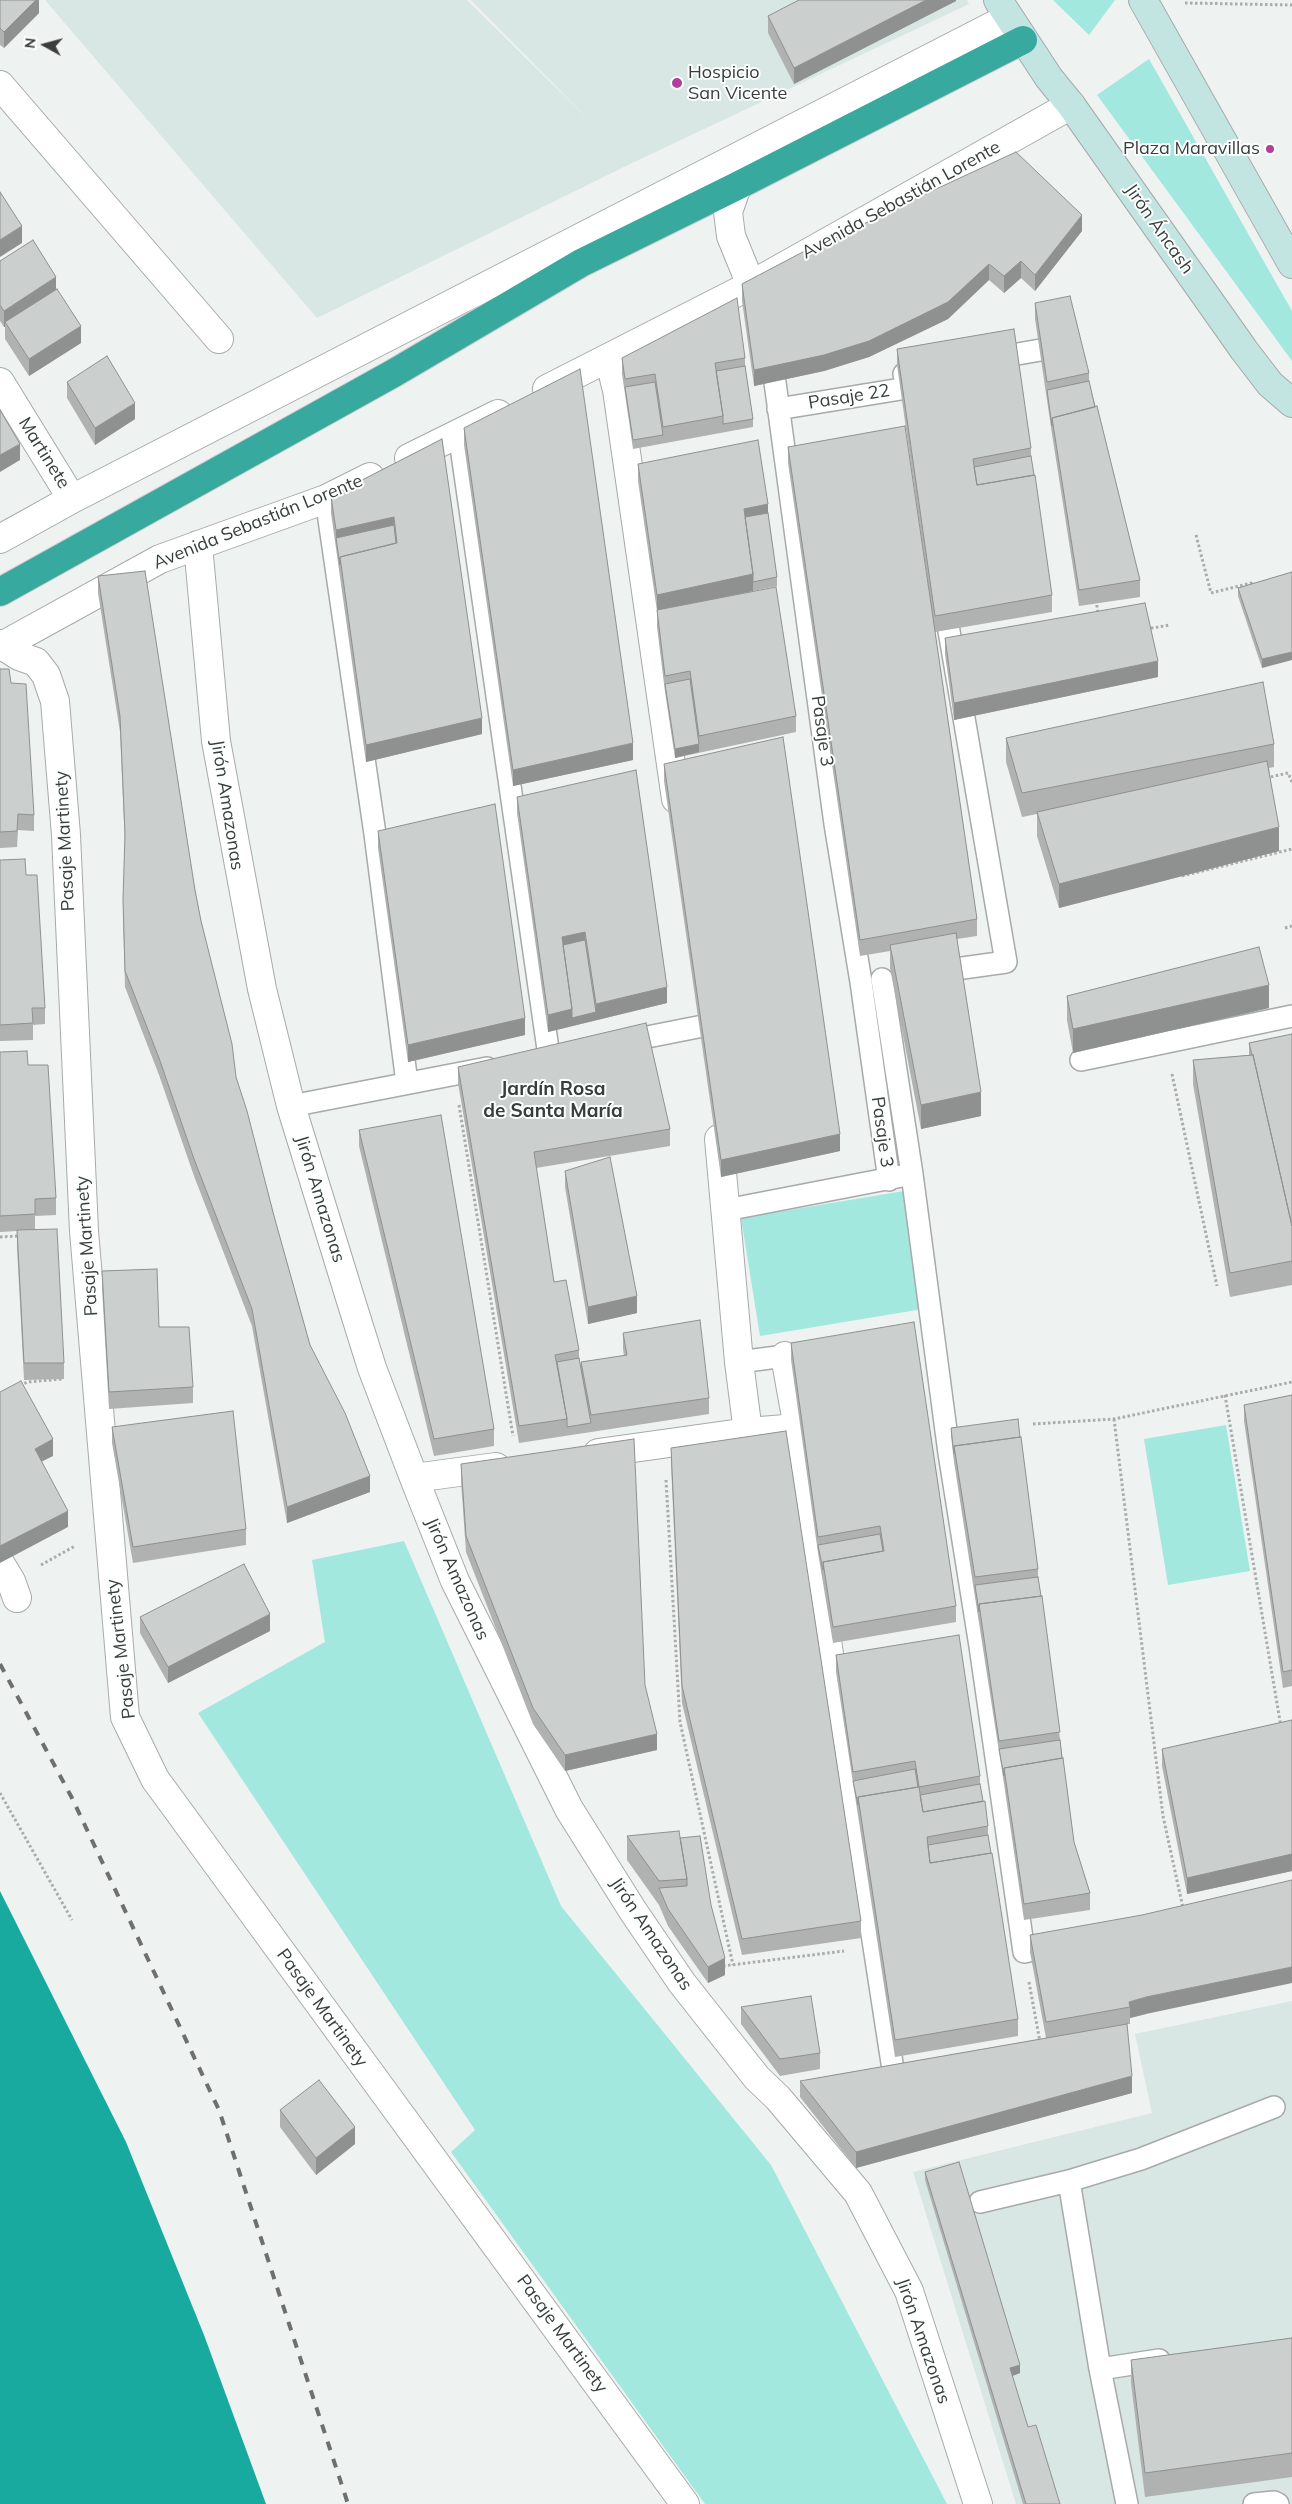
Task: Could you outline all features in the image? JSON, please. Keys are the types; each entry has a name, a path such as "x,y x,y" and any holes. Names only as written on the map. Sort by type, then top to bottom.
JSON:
{"highway":[{"path":"0,592 394,373 581,263 737,186 1010,19"}],"street":[{"path":"1148,8 1292,264"},
{"path":"0,539 72,499 1010,19"},
{"name":"Jirón Áncash","path":"1010,19 1244,350 1270,384 1292,403"},
{"path":"0,85 219,339"},
{"name":"Avenida Sebastián Lorente","path":"1,645 160,559 326,499 609,358 755,294 1071,105"},
{"path":"748,153 728,212 731,236 755,294"},
{"path":"609,358 617,390 679,824"},
{"name":"Martinete","path":"0,382 72,499"},
{"name":"Jirón Amazonas","path":"198,546 218,751 262,989 291,1106 372,1368 455,1581 569,1808 633,1911 674,1971 757,2078 778,2098 858,2192 909,2291 978,2504"},
{"name":"Pasaje Martinety","path":"1,645 19,656 36,662 46,675 56,701 66,835 84,1231 108,1528 126,1717 154,1779 685,2504"},
{"path":"704,996 709,1038"},
{"path":"717,1114 738,1362 748,1432"},
{"path":"785,1356 798,1428 831,1669"},
{"path":"576,1456 748,1432 798,1428"},
{"path":"414,1478 518,1464"}],"lane":[{"name":"Pasaje 3","path":"768,330 835,824 861,982 889,1180"},
{"path":"969,363 1052,348"},
{"name":"Pasaje 22","path":"778,409 908,397 904,374 932,369"},
{"path":"291,1106 540,1058 459,433"},
{"path":"326,499 375,834 407,1083"},
{"path":"861,982 1006,962 940,581"},
{"path":"898,976 923,1337 1024,1952 1080,1939"},
{"path":"1081,1060 1292,1016"},
{"path":"605,1045 709,1038"},
{"path":"726,1210 889,1180 912,1174"},
{"path":"738,1362 825,1351"},
{"path":"831,1669 894,2076"},
{"path":"980,2202 1069,2181 1150,2156 1274,2107"},
{"path":"1069,2181 1100,2369 1127,2504"},
{"path":"1100,2369 1178,2357"},
{"path":"1254,2504 1274,2502 1278,2504"}],"path":[{"path":"1148,8 1181,3 1292,5"},
{"path":"1196,536 1211,593 1251,583 1259,589"},
{"path":"1095,597 1098,616"},
{"path":"1141,629 1170,625"},
{"path":"1261,779 1288,773 1292,782"},
{"path":"1178,877 1292,849"},
{"path":"1285,928 1292,926"},
{"path":"1165,1042 1217,1286"},
{"path":"454,1074 518,1464"},
{"path":"0,1237 28,1235"},
{"path":"14,1390 27,1382 96,1376"},
{"path":"1033,1424 1114,1419 1292,1382"},
{"path":"1224,1396 1282,1730 1287,1729"},
{"path":"1114,1419 1163,1816 1184,1916"},
{"path":"664,1444 680,1722 733,1965"},
{"path":"9,1581 108,1528"},
{"path":"1156,1755 1165,1753"},
{"path":"0,1793 72,1920"},
{"path":"674,1971 874,1948"},
{"path":"1024,1952 1041,2051"}],"shaded area":[{"path":"45,0 467,0 594,125 471,0 967,0 969,4 632,163 317,318"},
{"path":"1053,0 1115,0 1089,35"},
{"path":"1149,59 1292,311 1292,361 1097,95"},
{"path":"910,1190 929,1308 760,1336 741,1218"},
{"path":"1226,1425 1250,1571 1168,1585 1144,1439"},
{"path":"404,1541 561,1906 771,2165 947,2504 705,2504 451,2152 475,2130 198,1713 325,1642 312,1560"},
{"path":"0,1891 126,2142 204,2335 266,2504 0,2504"},
{"path":"1292,2001 1292,2504 1016,2504 913,2172 1152,2113 1135,2034"}],"building":[{"path":"0,0 36,0 4,32 0,28"},
{"path":"799,0 926,0 794,68 768,16"},
{"path":"1016,152 1082,215 1035,275 1021,261 1004,276 989,264 948,302 869,341 824,355 754,370 742,284 818,244 823,244"},
{"path":"0,192 22,226 0,240"},
{"path":"33,240 56,277 4,311 0,305 0,261"},
{"path":"57,289 81,326 29,359 5,322"},
{"path":"1070,296 1089,373 1047,382 1035,303"},
{"path":"737,298 745,358 715,363 723,416 663,427 655,374 625,379 622,358"},
{"path":"1014,329 1031,448 973,459 977,485 1035,475 1052,595 935,616 897,349"},
{"path":"107,356 135,403 95,428 67,382"},
{"path":"745,366 753,419 723,424 716,371"},
{"path":"580,369 633,743 513,770 464,428"},
{"path":"1089,381 1095,407 1052,418 1052,426 1047,390"},
{"path":"655,382 663,435 633,440 625,387"},
{"path":"1097,406 1140,580 1079,590 1052,418"},
{"path":"0,410 20,444 0,455"},
{"path":"905,426 977,919 860,940 788,447"},
{"path":"442,439 482,718 366,745 340,557 397,543 394,517 336,530 331,496"},
{"path":"758,440 768,504 744,509 753,574 657,595 638,464"},
{"path":"1031,456 1034,475 977,485 974,467"},
{"path":"768,513 777,577 753,582 745,517"},
{"path":"394,525 396,543 340,557 340,565 336,538"},
{"path":"145,571 195,890 232,1044 236,1077 247,1111 310,1345 345,1413 370,1476 287,1507 252,1309 194,1159 159,1058 125,971 123,899 125,834 120,716 98,576"},
{"path":"1292,572 1292,652 1262,659 1238,588"},
{"path":"776,587 796,716 699,736 690,671 665,676 657,610"},
{"path":"1145,603 1158,661 954,703 945,638"},
{"path":"0,669 9,669 11,683 26,684 34,815 18,814 17,831 0,832"},
{"path":"690,679 699,744 675,749 665,684"},
{"path":"1263,682 1274,744 1022,793 1006,738"},
{"path":"783,737 840,1134 721,1160 664,764"},
{"path":"1267,761 1279,827 1059,884 1037,812"},
{"path":"636,770 667,987 596,1004 585,932 562,937 572,1009 548,1015 517,797"},
{"path":"495,804 525,1018 408,1045 378,831"},
{"path":"25,859 26,875 37,875 45,1008 32,1008 33,1023 0,1025 0,860"},
{"path":"956,933 981,1092 921,1105 890,945"},
{"path":"585,940 596,1012 572,1018 563,945"},
{"path":"1259,947 1269,985 1073,1029 1067,996"},
{"path":"646,1023 670,1129 534,1152 554,1282 566,1280 579,1350 555,1355 567,1419 519,1426 458,1067"},
{"path":"1292,1034 1292,1226 1249,1043"},
{"path":"27,1051 28,1065 48,1065 56,1198 35,1199 35,1214 0,1216 0,1052"},
{"path":"1253,1055 1292,1226 1292,1261 1230,1273 1193,1060"},
{"path":"441,1115 494,1429 434,1439 359,1130"},
{"path":"610,1157 637,1296 588,1307 565,1171"},
{"path":"57,1229 64,1363 24,1363 17,1230"},
{"path":"157,1269 159,1327 189,1327 193,1387 109,1392 102,1271"},
{"path":"700,1320 709,1398 591,1415 581,1362 627,1355 623,1333"},
{"path":"914,1322 956,1606 833,1627 823,1562 884,1551 880,1526 818,1537 791,1343"},
{"path":"579,1358 591,1423 567,1427 557,1362"},
{"path":"21,1381 53,1439 35,1449 68,1511 0,1546 0,1392"},
{"path":"1292,1395 1292,1670 1283,1672 1244,1405"},
{"path":"233,1411 246,1529 133,1547 112,1427"},
{"path":"1018,1419 1020,1437 954,1446 954,1454 951,1428"},
{"path":"786,1431 861,1921 742,1939 682,1686 671,1448"},
{"path":"1021,1437 1038,1569 975,1577 954,1446"},
{"path":"634,1439 645,1685 657,1734 565,1755 533,1708 466,1536 461,1464"},
{"path":"880,1534 883,1551 823,1562 823,1570 818,1545"},
{"path":"244,1564 270,1614 168,1667 140,1617"},
{"path":"1038,1577 1041,1596 979,1604 979,1612 975,1585"},
{"path":"1042,1596 1060,1732 999,1741 979,1604"},
{"path":"959,1635 980,1776 919,1787 915,1761 853,1772 836,1655"},
{"path":"1292,1720 1292,1854 1187,1878 1162,1749"},
{"path":"1060,1740 1062,1758 1004,1768 1004,1776 999,1749"},
{"path":"1063,1758 1074,1842 1090,1893 1024,1904 1004,1768"},
{"path":"915,1769 918,1787 858,1797 858,1805 853,1781"},
{"path":"980,1784 983,1801 923,1812 920,1795"},
{"path":"919,1787 923,1812 985,1801 988,1826 927,1837 930,1863 992,1853 1018,2019 895,2040 858,1797"},
{"path":"679,1831 687,1879 659,1881 627,1836"},
{"path":"988,1835 991,1853 930,1863 928,1845"},
{"path":"700,1836 711,1905 725,1958 708,1967 668,1909 659,1888 687,1886 680,1838"},
{"path":"1292,1880 1292,1967 1146,1997 1129,2002 1130,2007 1046,2022 1030,1935 1142,1915"},
{"path":"811,1996 820,2053 780,2059 741,2007"},
{"path":"1127,2024 1132,2076 856,2152 800,2081"},
{"path":"319,2080 355,2127 316,2158 280,2110"},
{"path":"959,2162 1020,2365 1010,2368 1028,2427 1036,2425 1060,2504 1026,2504 925,2172"},
{"path":"1292,2338 1292,2453 1145,2473 1131,2360"}],"railway":[{"path":"0,1664 72,1798 219,2110 348,2504"}],"place":[{"name":"Hospicio San Vicente","path":"677,83"},
{"name":"Plaza Maravillas","path":"1270,149"}],"district":[{"name":"Jardín Rosa de Santa María","path":"553,1100"}]}
